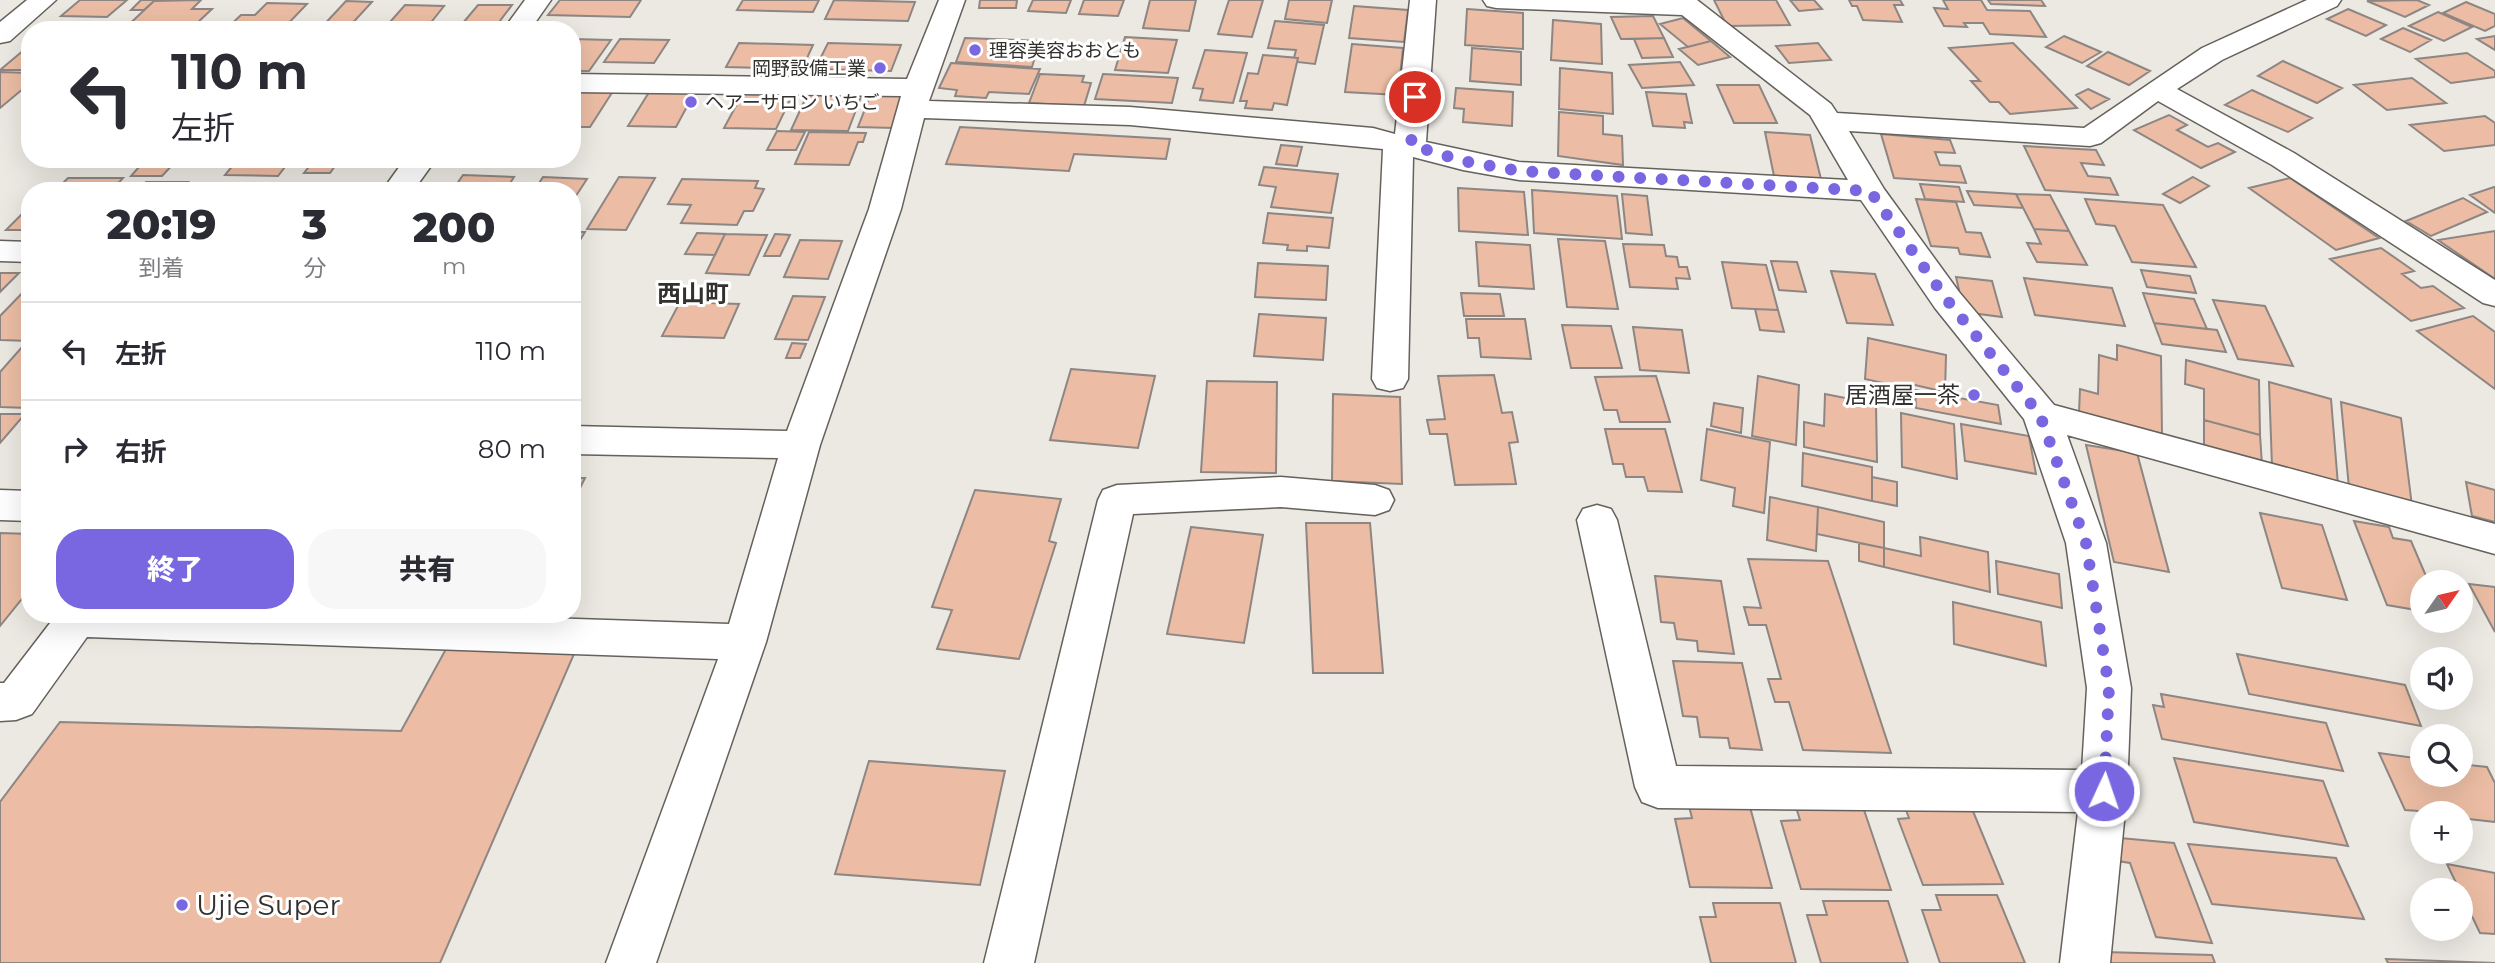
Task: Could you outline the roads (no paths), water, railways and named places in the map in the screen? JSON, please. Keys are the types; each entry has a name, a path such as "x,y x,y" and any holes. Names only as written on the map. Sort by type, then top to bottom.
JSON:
{"street":[{"path":"0,35 43,0"},
{"path":"523,21 538,0"},
{"path":"631,963 745,642 801,445 885,209 916,98 952,0"},
{"path":"1390,379 1404,144 1423,0"},
{"path":"1496,0 1687,3 1821,110 1870,191 1947,300 2040,415 2086,543 2109,688 2104,791 2085,963"},
{"path":"1828,121 2090,137 2212,54 2329,0"},
{"path":"581,83 916,98 1373,137 1463,161 1519,171 1870,191"},
{"path":"2157,89 2283,159 2495,295"},
{"path":"0,251 21,252"},
{"path":"2040,415 2495,539"},
{"path":"581,440 801,445"},
{"path":"1009,963 1117,500 1281,492 1375,500"},
{"path":"0,505 21,506"},
{"path":"1597,520 1658,787 2104,791"},
{"path":"0,702 16,701 74,623"},
{"path":"239,623 745,642"}],"place":[{"name":"理容美容おおとも","path":"975,50"},
{"name":"岡野設備工業","path":"880,68"},
{"name":"ヘアーサロン いちご","path":"691,102"},
{"name":"居酒屋一茶","path":"1974,395"},
{"name":"Ujie Super","path":"182,905"}],"district":[{"name":"西山町","path":"693,293"}]}
